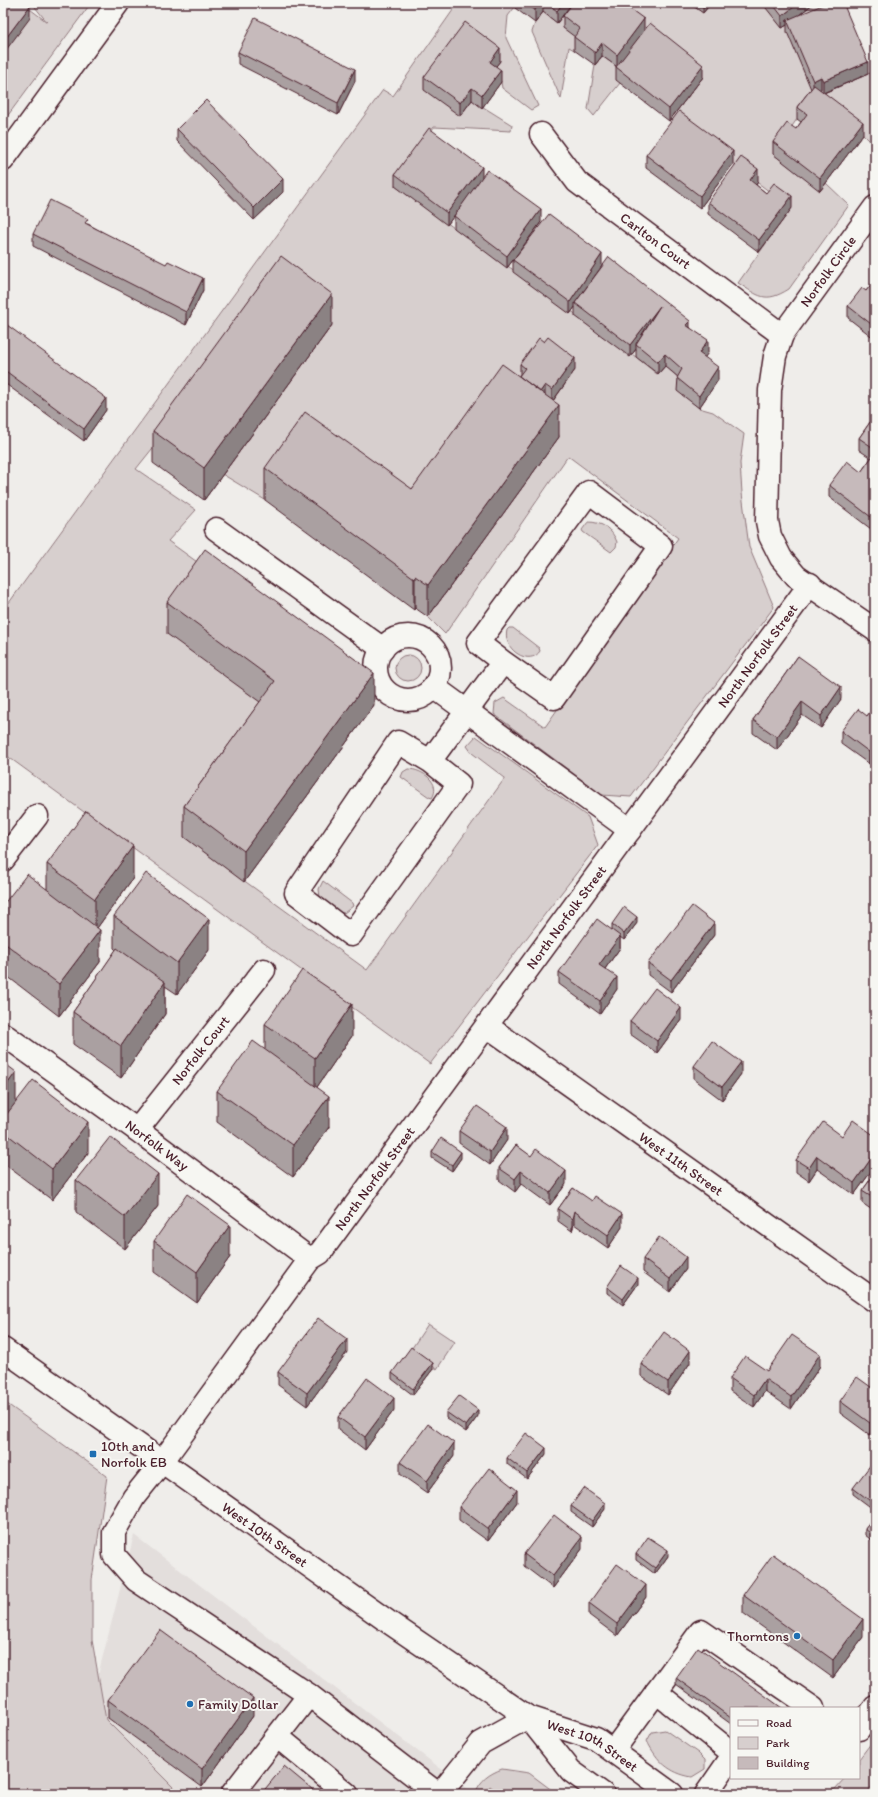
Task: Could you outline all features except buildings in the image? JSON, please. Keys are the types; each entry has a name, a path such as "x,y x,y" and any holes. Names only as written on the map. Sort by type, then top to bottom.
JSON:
{"street":[{"path":"3,160 118,3"},
{"name":"Carlton Court","path":"541,134 577,182 782,335"},
{"name":"Norfolk Circle","path":"782,335 875,207"},
{"path":"782,335 774,362 770,390 767,521 770,536 781,558 796,576 810,584 875,630"},
{"path":"589,492 661,546 554,698 503,662 478,643 589,492"},
{"path":"216,529 383,650"},
{"name":"North Norfolk Street","path":"439,1794 309,1695 136,1580 114,1555 114,1532 134,1497 162,1462 310,1259 320,1254 810,584"},
{"path":"412,636 422,639 431,645 437,654 440,665 439,676 434,687 428,694 417,699 406,700 387,692 377,675 376,665 379,655 383,650 393,640 402,637 412,636"},
{"path":"430,761 468,712 503,662"},
{"path":"434,687 630,830"},
{"path":"398,742 430,761 459,784 351,935 296,893 398,742"},
{"path":"3,860 37,816"},
{"name":"Norfolk Court","path":"137,1130 264,970"},
{"name":"West 11th Street","path":"487,1026 875,1301"},
{"name":"Norfolk Way","path":"3,1034 137,1130 310,1259"},
{"name":"West 10th Street","path":"3,1349 390,1623 528,1717 596,1739 672,1794"},
{"path":"612,1751 700,1631 812,1707"},
{"path":"656,1692 730,1751"},
{"path":"232,1794 309,1695"},
{"path":"860,1728 875,1707"},
{"path":"439,1794 482,1743 528,1717"},
{"name":"West 10th Street","path":"528,1717 571,1771 603,1794"},
{"path":"278,1736 347,1794"},
{"path":"706,1794 730,1759"}],"shaded area":[{"path":"134,1535 474,1794 169,1794 89,1710"}],"green space":[{"path":"3,3 22,3 47,22 35,7 38,3 91,3 3,122"},
{"path":"458,3 518,3 508,16 506,38 538,106 531,110 502,88 501,82 490,74 472,100 512,125 511,131 434,127 395,186 636,357 657,374 665,366 682,381 678,391 699,408 713,412 744,434 740,463 742,493 749,547 774,607 631,797 602,795 494,714 495,703 504,698 545,727 678,538 568,456 445,634 428,617 558,437 412,520 305,444 265,500 222,474 331,326 281,288 136,469 196,510 168,541 211,572 275,713 184,837 367,970 505,778 472,753 467,746 476,736 588,817 598,845 430,1064 3,753 3,611 383,90 393,96"},
{"path":"572,3 582,3 580,41 574,50 569,47 561,99 532,32 535,23 543,12 557,23"},
{"path":"606,3 689,3 703,13 711,3 860,3 841,10 821,89 823,93 875,71 875,146 863,134 797,119 773,154 820,190 826,183 849,205 789,289 781,294 768,297 757,295 738,283 791,208 679,123 669,121 703,77 620,83 594,116 588,109 595,65 602,56 617,67"},
{"path":"588,522 598,523 606,527 612,533 617,542 616,547 611,552 583,532 582,530"},
{"path":"509,628 513,628 539,648 540,651 536,656 524,657 513,650 507,637 507,630"},
{"path":"408,655 417,659 421,668 417,677 408,681 399,677 395,668 399,659"},
{"path":"408,769 419,771 429,778 434,787 432,798 401,777 403,772"},
{"path":"323,881 352,903 353,906 344,913 338,912 320,898 319,889"},
{"path":"428,1324 455,1342 437,1369 410,1351"},
{"path":"3,1401 107,1476 92,1580 92,1640 106,1720 180,1794 3,1794"},
{"path":"665,1730 698,1753 705,1760 705,1769 692,1777 670,1769 665,1765 655,1754 647,1741 652,1732"},
{"path":"875,1738 875,1782 866,1794 819,1794 835,1789 844,1779 860,1779 860,1758"},
{"path":"502,1769 529,1773 557,1794 500,1794 490,1786 484,1794 475,1794 482,1781 493,1773"}],"place":[{"name":"10th and Norfolk EB","path":"93,1454"},
{"name":"Thorntons","path":"797,1636"},
{"name":"Family Dollar","path":"190,1704"}]}
